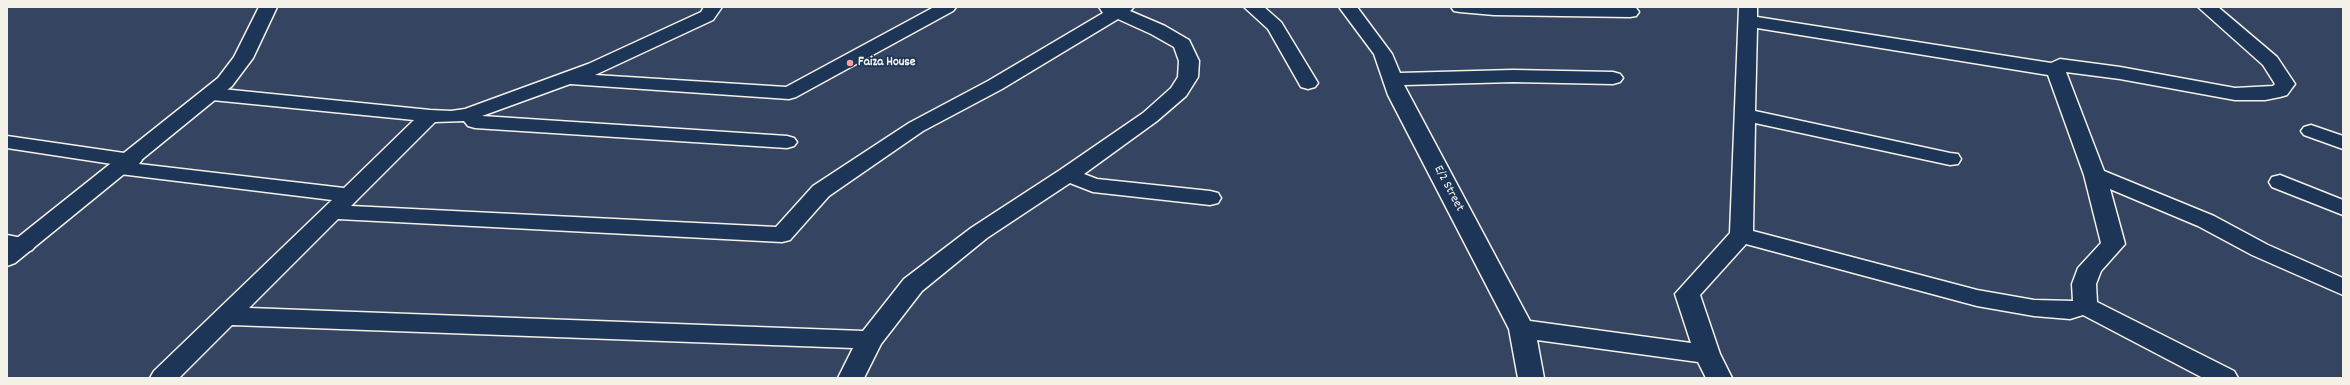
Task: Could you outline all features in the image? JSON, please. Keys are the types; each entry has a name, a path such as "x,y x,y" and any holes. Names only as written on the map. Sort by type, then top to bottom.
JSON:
{"street":[{"path":"13,248 125,164 225,82 244,58 268,7"},
{"path":"212,94 430,116 451,117 469,114 595,68 707,16 713,7"},
{"path":"566,79 789,93 947,7"},
{"path":"1254,7 1275,26 1308,83"},
{"name":"E/2 Street","path":"1348,7 1383,54 1398,95 1522,329 1531,378"},
{"path":"1460,7 1494,10 1630,12"},
{"path":"2056,70 2060,65 2120,73 2235,94 2265,94 2280,91 2285,84 2270,61 2207,7"},
{"path":"332,212 782,235 821,191 904,135 995,85 1116,9 1182,44 1189,61 1188,77 1179,92 1150,117 1068,175 979,233 913,285 870,340 851,378"},
{"path":"1719,378 1707,354 1687,294 1741,235 1748,14 2056,70"},
{"path":"2056,70 2095,175 2113,244 2090,268 2084,284 2086,306"},
{"path":"1393,79 1513,76 1613,78"},
{"path":"469,114 475,122 787,142"},
{"path":"1744,115 1950,159"},
{"path":"163,378 430,116"},
{"path":"2311,131 2343,142"},
{"path":"7,142 125,164 349,195"},
{"path":"1068,175 1094,185 1210,198"},
{"path":"2095,175 2206,221 2260,250 2343,287"},
{"path":"2280,182 2343,208"},
{"path":"1741,235 1977,298 2034,308 2070,311 2086,306 2224,378"},
{"path":"226,316 870,340"},
{"path":"1522,329 1707,354"}],"place":[{"name":"Faiza House","path":"850,63"}]}
